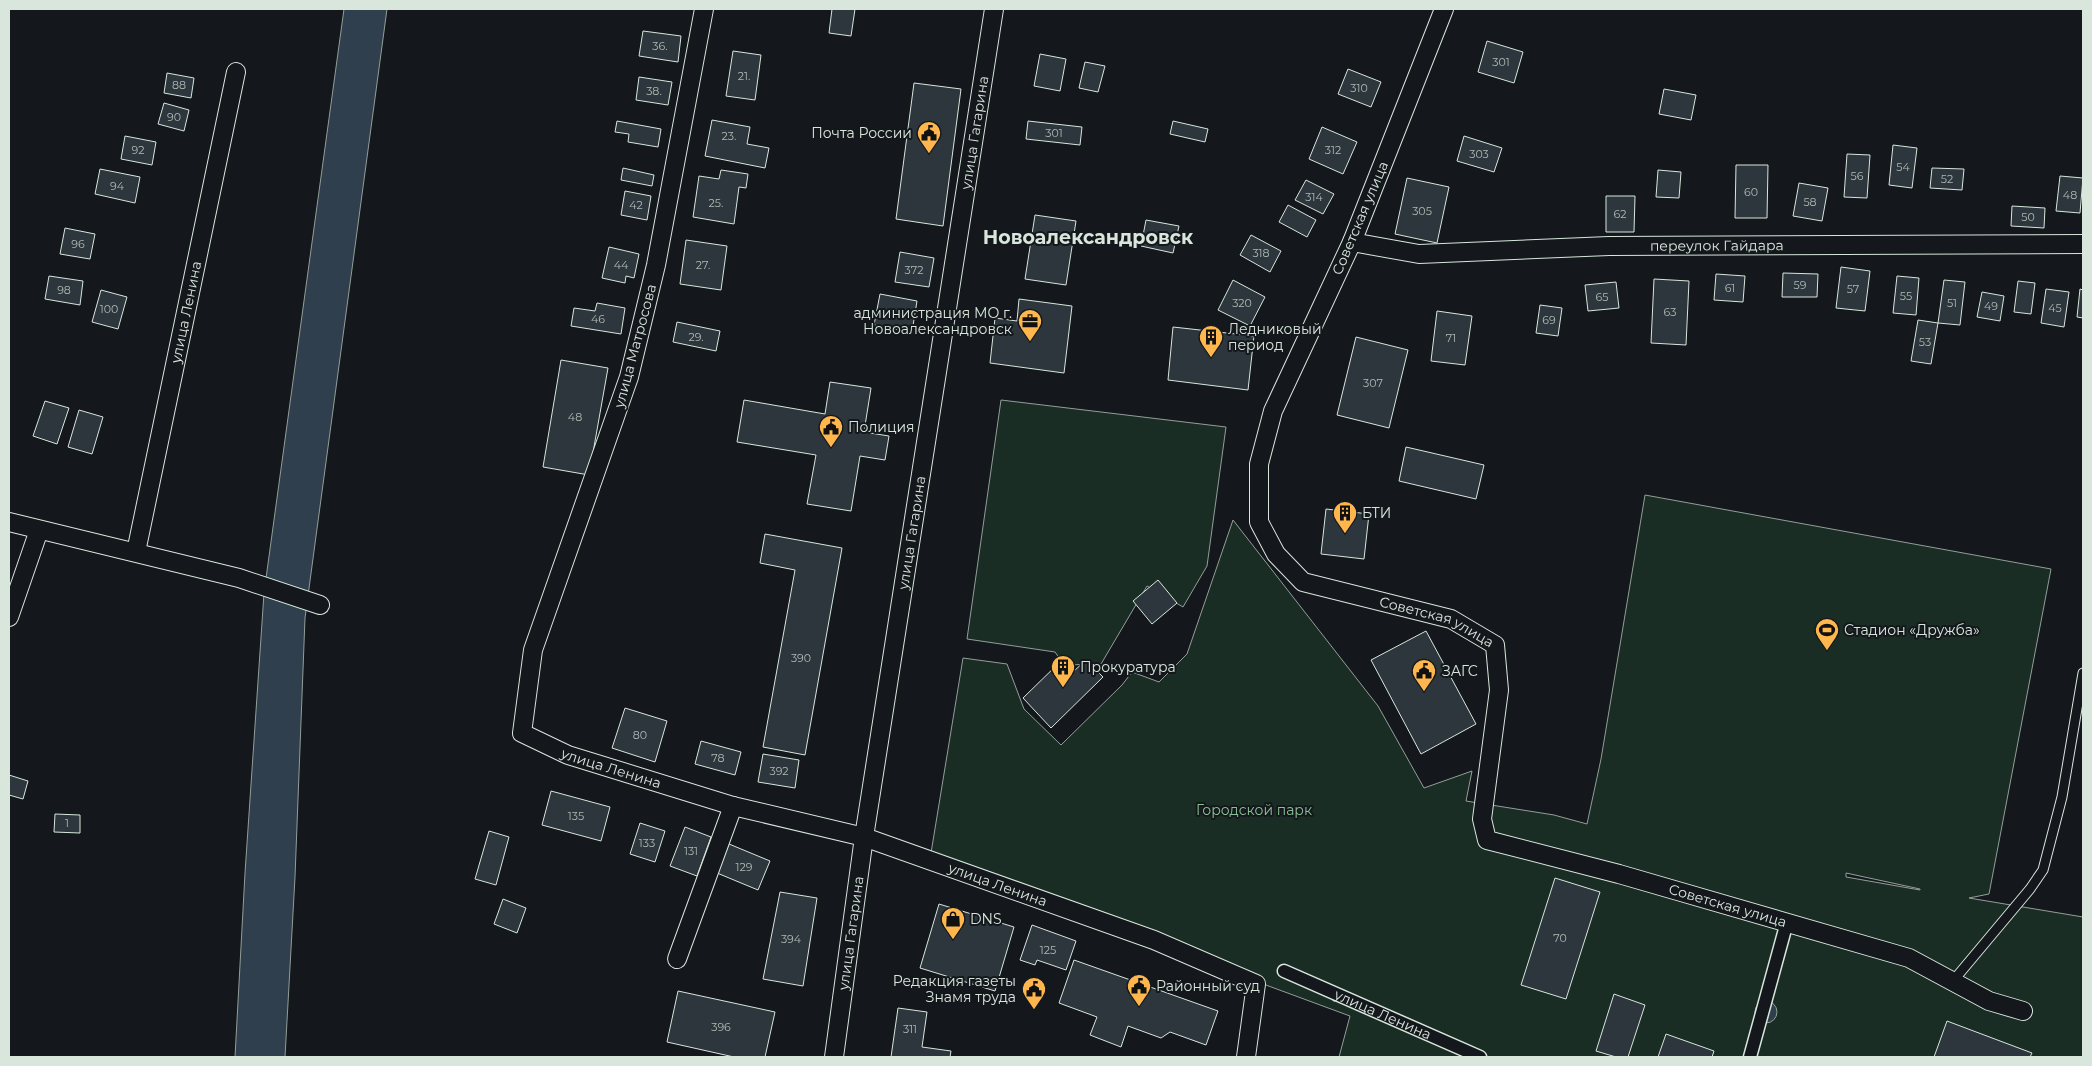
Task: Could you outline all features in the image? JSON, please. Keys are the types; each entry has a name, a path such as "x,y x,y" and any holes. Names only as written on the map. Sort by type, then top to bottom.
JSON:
{"street":[{"name":"улица Матросова","path":"522,733 533,650 629,377 656,265 704,9"},
{"name":"улица Гагарина","path":"834,1057 864,837 994,9"},
{"name":"Советская улица","path":"1444,9 1352,242 1273,411 1259,464 1259,522 1276,554 1303,582 1455,621 1495,645 1499,690 1482,818 1487,840 1619,874 1909,958 1989,1001 2023,1011"},
{"name":"улица Ленина","path":"136,552 236,72"},
{"name":"переулок Гайдара","path":"1352,242 1419,254 1609,246 2083,244"},
{"path":"9,522 239,578 320,605"},
{"path":"9,617 39,530"},
{"name":"улица Ленина","path":"522,733 568,755 732,806 864,837 1154,940 1256,984 1246,1057"},
{"path":"677,959 732,806"},
{"path":"1750,1057 1787,922"},
{"name":"улица Ленина","path":"1284,971 1480,1057"}],"lane":[{"path":"1953,981 2030,889 2043,870 2062,796 2083,673"}],"green space":[{"path":"1001,400 1226,427 1207,566 1183,607 1147,586 1101,664 1064,665 1055,652 967,639"},
{"name":"Городской парк","path":"1645,495 2051,569 1989,894 1969,898 2083,917 2083,1057 1339,1057 1350,1016 1255,981 931,853 963,658 1007,664 1024,709 1061,745 1122,685 1132,672 1159,682 1187,654 1233,520 1378,706 1424,788 1472,771 1466,801 1554,815 1587,824 1601,759","holes":["1846,873 1920,889 1846,877"]}],"water":[{"path":"344,9 387,9 305,618 295,877 285,1057 235,1057 264,593"},
{"path":"1766,1001 1774,1004 1777,1012 1774,1020 1766,1023 1758,1020 1755,1012 1758,1004"}],"building":[{"path":"832,9 855,9 851,36 829,33"},
{"path":"643,31 681,36 678,62 639,56"},
{"path":"1487,41 1523,52 1514,83 1478,72"},
{"path":"733,51 761,55 755,100 726,96"},
{"path":"1040,54 1066,59 1060,91 1034,86"},
{"path":"1085,62 1105,66 1098,92 1079,88"},
{"path":"1348,69 1381,82 1371,107 1338,94"},
{"path":"167,73 194,78 191,98 164,93"},
{"path":"639,77 672,82 668,105 636,100"},
{"name":"Почта России","path":"914,83 961,89 943,226 896,219"},
{"path":"1664,89 1696,95 1691,120 1659,114"},
{"path":"164,103 189,110 184,131 158,124"},
{"path":"712,120 750,127 747,144 769,148 765,168 705,156"},
{"path":"617,121 661,129 658,147 628,142 629,134 615,132"},
{"path":"1028,121 1082,127 1080,145 1026,139"},
{"path":"1173,121 1208,129 1205,142 1170,134"},
{"path":"1322,127 1357,142 1343,174 1309,159"},
{"path":"125,136 156,142 152,165 121,159"},
{"path":"1464,136 1502,148 1494,172 1457,161"},
{"path":"1893,145 1917,148 1912,188 1889,185"},
{"path":"1847,154 1870,155 1867,198 1844,197"},
{"path":"1736,165 1768,165 1767,218 1735,218"},
{"path":"623,168 654,175 652,186 621,180"},
{"path":"1932,168 1964,169 1962,190 1930,188"},
{"path":"100,169 140,177 135,203 95,194"},
{"path":"721,170 748,174 746,188 739,187 734,224 693,217 699,176 719,179"},
{"path":"1658,170 1681,172 1679,198 1656,197"},
{"path":"2060,176 2083,178 2080,213 2056,211"},
{"path":"1407,178 1449,187 1437,243 1395,234"},
{"path":"1306,180 1334,194 1323,214 1295,200"},
{"path":"1799,183 1828,188 1822,221 1793,216"},
{"path":"625,191 651,196 647,220 621,215"},
{"path":"1606,196 1635,196 1634,232 1606,232"},
{"path":"1288,205 1316,220 1307,237 1279,222"},
{"path":"2012,206 2045,208 2044,228 2011,226"},
{"path":"1035,215 1076,221 1066,285 1025,279"},
{"path":"1146,220 1179,226 1173,253 1141,246"},
{"path":"65,228 95,234 90,259 60,254"},
{"path":"1251,235 1281,251 1270,272 1240,255"},
{"path":"686,240 727,246 721,290 680,284"},
{"path":"609,247 639,254 634,278 626,276 625,283 602,278"},
{"path":"900,252 934,258 929,287 895,282"},
{"path":"1841,267 1870,271 1865,311 1836,308"},
{"path":"1783,273 1818,274 1817,297 1782,297"},
{"path":"1716,274 1745,276 1743,302 1714,300"},
{"path":"49,276 83,281 80,305 45,299"},
{"path":"1897,276 1919,278 1916,315 1893,313"},
{"path":"1654,279 1689,281 1686,345 1651,343"},
{"path":"1233,280 1265,297 1250,326 1218,310"},
{"path":"1944,280 1965,282 1960,325 1938,323"},
{"path":"2018,281 2035,283 2031,314 2014,312"},
{"path":"1616,282 1619,308 1588,311 1585,285"},
{"path":"2046,289 2069,292 2064,327 2041,323"},
{"path":"2080,289 2083,290 2083,318 2077,317"},
{"path":"101,290 127,297 118,329 92,322"},
{"path":"1982,292 2004,296 2000,321 1977,317"},
{"path":"880,294 917,301 912,332 874,325"},
{"name":"администрация МО г. Новоалександровск","path":"1019,299 1072,306 1064,373 990,363 995,318 1017,321"},
{"path":"597,303 625,308 621,334 571,326 574,308 595,311"},
{"path":"1540,305 1562,308 1558,336 1536,333"},
{"path":"1437,311 1472,316 1465,365 1431,361"},
{"path":"1918,320 1938,323 1931,364 1911,361"},
{"path":"677,322 720,331 716,351 673,342"},
{"name":"Ледниковый период","path":"1173,327 1254,336 1248,390 1168,380"},
{"path":"1356,337 1408,350 1389,428 1337,415"},
{"path":"561,360 608,368 589,475 543,467"},
{"name":"Полиция","path":"830,382 871,388 864,432 889,436 885,460 860,456 851,511 807,504 816,455 737,442 744,400 825,414"},
{"path":"45,401 69,408 57,444 33,436"},
{"path":"79,410 103,417 92,454 68,447"},
{"path":"1406,447 1484,465 1476,499 1399,481"},
{"name":"БТИ","path":"1326,509 1369,514 1364,559 1321,554"},
{"path":"765,534 842,548 805,755 763,747 795,570 760,563"},
{"path":"1158,580 1177,603 1152,624 1133,601"},
{"name":"ЗАГС","path":"1426,631 1476,724 1421,754 1371,660"},
{"name":"Прокуратура","path":"1062,660 1073,672 1086,660 1103,677 1051,728 1023,698"},
{"path":"625,708 667,721 655,762 612,748"},
{"path":"701,741 741,752 735,775 695,764"},
{"path":"763,754 799,760 795,788 758,782"},
{"path":"9,775 28,781 23,799 9,795"},
{"path":"551,791 610,807 601,841 542,825"},
{"path":"55,814 80,815 80,833 54,832"},
{"path":"640,823 665,831 655,862 630,854"},
{"path":"685,827 711,837 697,876 670,866"},
{"path":"489,831 509,837 496,885 475,879"},
{"path":"729,844 770,861 758,890 717,873"},
{"path":"1555,878 1600,892 1566,999 1521,985"},
{"path":"780,892 817,898 803,986 763,979"},
{"path":"503,899 526,908 517,933 494,924"},
{"path":"939,904 1014,927 995,991 920,968"},
{"path":"1032,925 1076,941 1066,970 1037,960 1035,965 1020,960"},
{"name":"Районный суд","path":"1074,960 1218,1011 1206,1045 1170,1032 1161,1038 1128,1026 1121,1047 1090,1035 1097,1017 1059,1003"},
{"path":"678,991 775,1012 765,1057 734,1057 667,1042"},
{"path":"1614,994 1645,1005 1628,1057 1616,1057 1596,1051"},
{"path":"898,1008 927,1012 922,1047 951,1051 950,1057 891,1057"},
{"path":"1947,1021 2032,1053 2030,1057 1934,1057"},
{"path":"1666,1034 1714,1051 1712,1057 1658,1057"}],"place":[{"name":"Почта России","path":"929,154"},
{"name":"администрация МО г. Новоалександровск","path":"1030,342"},
{"name":"Ледниковый период","path":"1211,358"},
{"name":"Полиция","path":"831,448"},
{"name":"БТИ","path":"1345,534"},
{"name":"Стадион «Дружба»","path":"1827,651"},
{"name":"Прокуратура","path":"1063,688"},
{"name":"ЗАГС","path":"1424,692"},
{"name":"DNS","path":"953,940"},
{"name":"Районный суд","path":"1139,1007"},
{"name":"Редакция газеты Знамя труда","path":"1034,1010"}],"district":[{"name":"Новоалександровск","path":"1088,237"}]}
